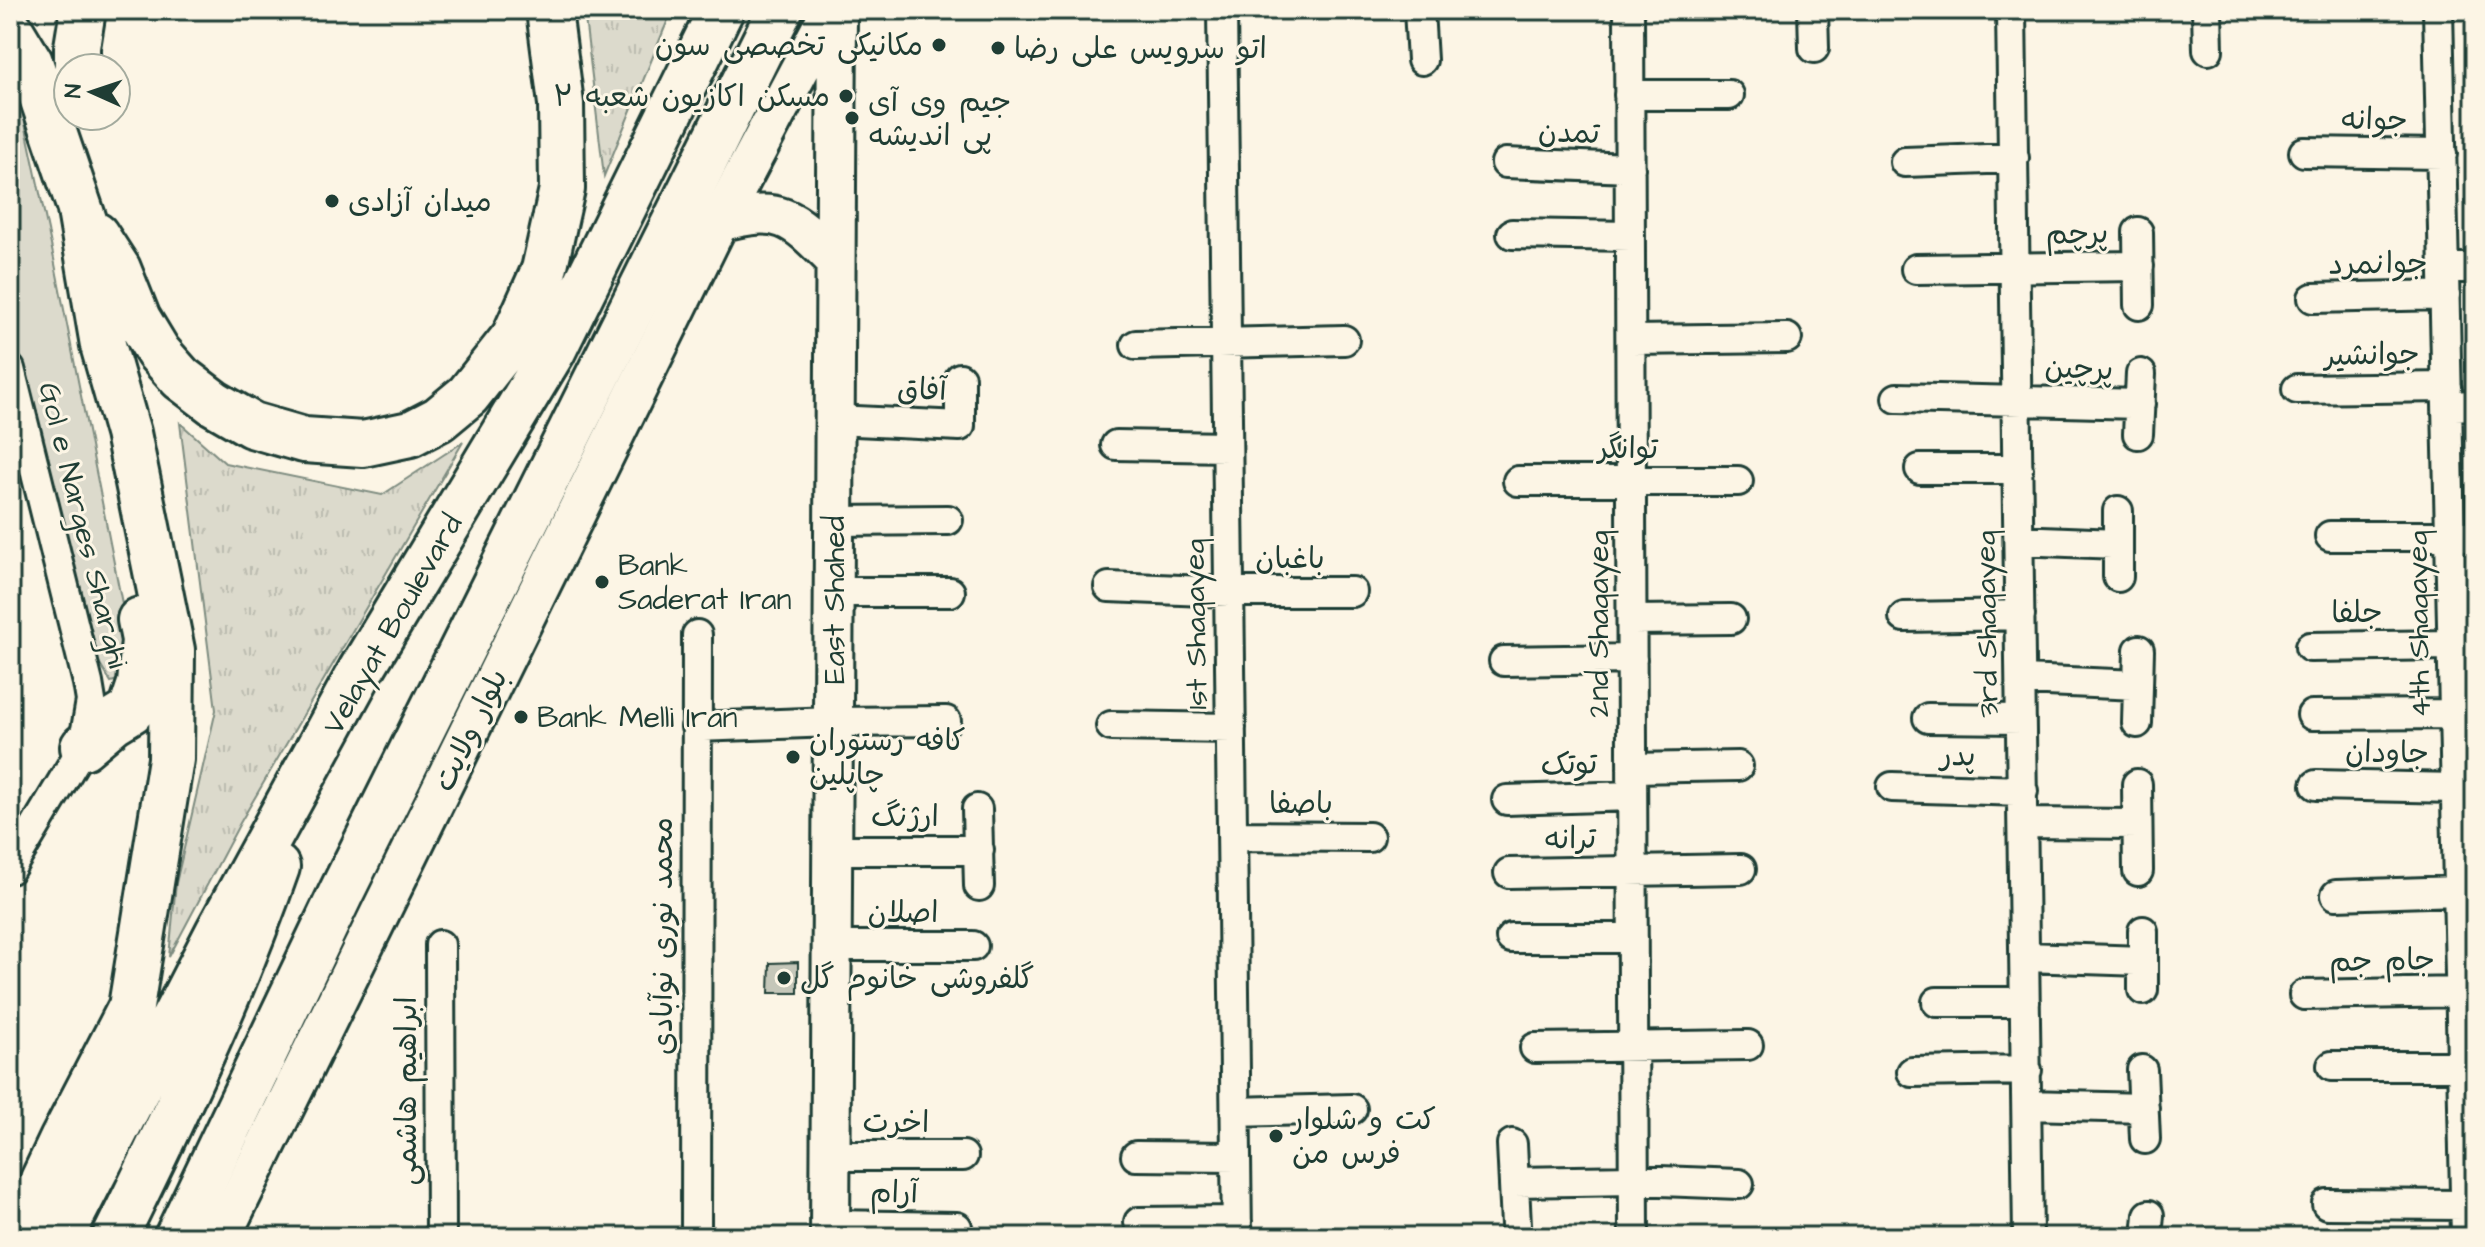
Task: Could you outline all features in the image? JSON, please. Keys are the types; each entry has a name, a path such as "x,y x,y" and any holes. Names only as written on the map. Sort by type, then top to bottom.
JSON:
{"main road":[{"path":"79,52 83,10"},
{"path":"80,210 118,269 138,319 158,352 181,378 214,403 252,425 304,440 363,444 410,434 439,419 468,395 514,337 544,270 562,189 561,104 549,10"},
{"name":"Velayat Boulevard","path":"61,1237 218,932 361,670 553,351 721,10"},
{"path":"177,1237 342,891 780,10"},
{"name":"بلوار ولایت","path":"221,1237 719,222 834,10"},
{"name":"East Shahed","path":"830,1231 834,10"},
{"path":"10,29 30,62 137,375 171,502 199,638 201,741 161,970 153,1057"},
{"path":"78,132 78,300 86,363 144,640 140,684 131,711 83,747"},
{"path":"24,1219 131,1007 171,759 172,650 128,433 103,345 80,210"},
{"path":"719,222 750,214 782,216 804,228 835,260"},
{"path":"115,1237 163,1139 254,933 314,759"}],"street":[{"name":"1st Shaqayeq","path":"1222,10 1237,1229"},
{"path":"1419,10 1422,60"},
{"name":"2nd Shaqayeq","path":"1629,10 1634,1237"},
{"path":"1813,10 1814,48"},
{"name":"3rd Shaqayeq","path":"2011,10 2028,1237"},
{"path":"2207,10 2208,50"},
{"name":"4th Shaqayeq","path":"2438,10 2444,282 2457,399 2463,536 2453,645 2464,674 2454,714 2463,804 2458,891 2467,955 2461,992 2467,1081 2468,1225"},
{"path":"1629,95 1729,95"},
{"name":"جوانه","path":"2304,152 2442,154"},
{"path":"1905,162 2014,158"},
{"name":"تمدن","path":"1506,163 1630,168"},
{"name":"پرچم","path":"2138,232 2139,305"},
{"path":"1512,234 1630,236"},
{"name":"پرچم","path":"1916,269 2139,266"},
{"name":"جوانمرد","path":"2313,298 2444,282 2475,268"},
{"path":"1631,340 1787,338"},
{"path":"1136,345 1344,340"},
{"name":"Gol e Narges Sharghi","path":"10,369 91,701 83,747 10,869"},
{"name":"پرچین","path":"2138,434 2141,374"},
{"name":"آفاق","path":"835,420 960,426 960,378"},
{"name":"جوانشیر","path":"2297,389 2457,399"},
{"name":"پرچین","path":"1897,398 2140,404"},
{"path":"1116,445 1227,447"},
{"path":"1920,469 2018,469"},
{"name":"توانگر","path":"1518,481 1738,481"},
{"path":"2118,511 2118,577"},
{"path":"834,521 948,520"},
{"path":"2330,536 2463,536"},
{"path":"2019,540 2118,544"},
{"name":"باغبان","path":"1109,587 1229,592 1352,592"},
{"path":"833,592 950,592"},
{"path":"1904,617 2020,615"},
{"path":"1632,620 1731,619"},
{"name":"محمد نوری نوآبادی","path":"696,1237 697,635"},
{"name":"جلفا","path":"2310,647 2453,645"},
{"path":"2137,723 2139,650"},
{"path":"1504,661 1632,659"},
{"path":"2021,680 2138,685"},
{"path":"2312,715 2454,714"},
{"path":"1928,718 2021,719"},
{"path":"696,727 946,721"},
{"path":"1111,726 1231,728"},
{"name":"توتک","path":"1507,800 1738,766"},
{"path":"2137,784 2138,871"},
{"name":"جاودان","path":"2316,785 2463,804"},
{"name":"پدر","path":"1892,787 2023,791"},
{"path":"977,809 979,886"},
{"path":"2023,823 2137,824"},
{"name":"باصفا","path":"1232,836 1369,837"},
{"name":"ارژنگ","path":"832,850 979,850"},
{"name":"ترانه","path":"1509,873 1741,869"},
{"path":"2336,895 2458,891"},
{"path":"2143,931 2143,990"},
{"path":"1511,938 1633,938"},
{"name":"ابراهیم هاشمی","path":"440,945 441,1237"},
{"name":"اصلان","path":"832,946 973,946"},
{"path":"2025,957 2143,961"},
{"name":"جام جم","path":"2304,995 2461,992"},
{"path":"1937,1002 2025,1002"},
{"path":"1535,1048 1748,1045"},
{"path":"2332,1066 2467,1081"},
{"path":"1912,1072 2027,1070"},
{"path":"2142,1070 2145,1139"},
{"path":"2027,1105 2144,1108"},
{"path":"1235,1112 1352,1109"},
{"path":"1512,1144 1516,1225"},
{"name":"اخرت","path":"830,1156 963,1156"},
{"path":"1136,1156 1236,1157"},
{"path":"1514,1182 1634,1180 1739,1184"},
{"path":"2327,1204 2468,1225"},
{"path":"1139,1222 1237,1229"},
{"name":"آرام","path":"830,1231 957,1227"}],"green space":[{"path":"584,10 672,10 604,176"},
{"path":"10,82 23,114 54,259 130,644 130,676 111,682 89,646 66,567 10,338"},
{"path":"180,423 225,463 382,495 463,442 240,823 169,957 176,883 216,710"}],"building":[{"name":"گلفروشی خانوم گل","path":"798,962 798,993 769,993 770,963"}],"place":[{"name":"مکانیکی تخصصی سون","path":"939,45"},
{"name":"اتو سرویس علی رضا","path":"998,48"},
{"name":"مسکن اکازیون شعبه ۲","path":"846,96"},
{"name":"جیم وی آی پی اندیشه","path":"852,118"},
{"name":"میدان آزادی","path":"332,201"},
{"name":"Bank Saderat Iran","path":"602,582"},
{"name":"Bank Melli Iran","path":"521,717"},
{"name":"کافه رستوران چاپلین","path":"793,757"},
{"name":"گلفروشی خانوم گل","path":"784,978"},
{"name":"کت و شلوار فرس من","path":"1276,1136"}]}
